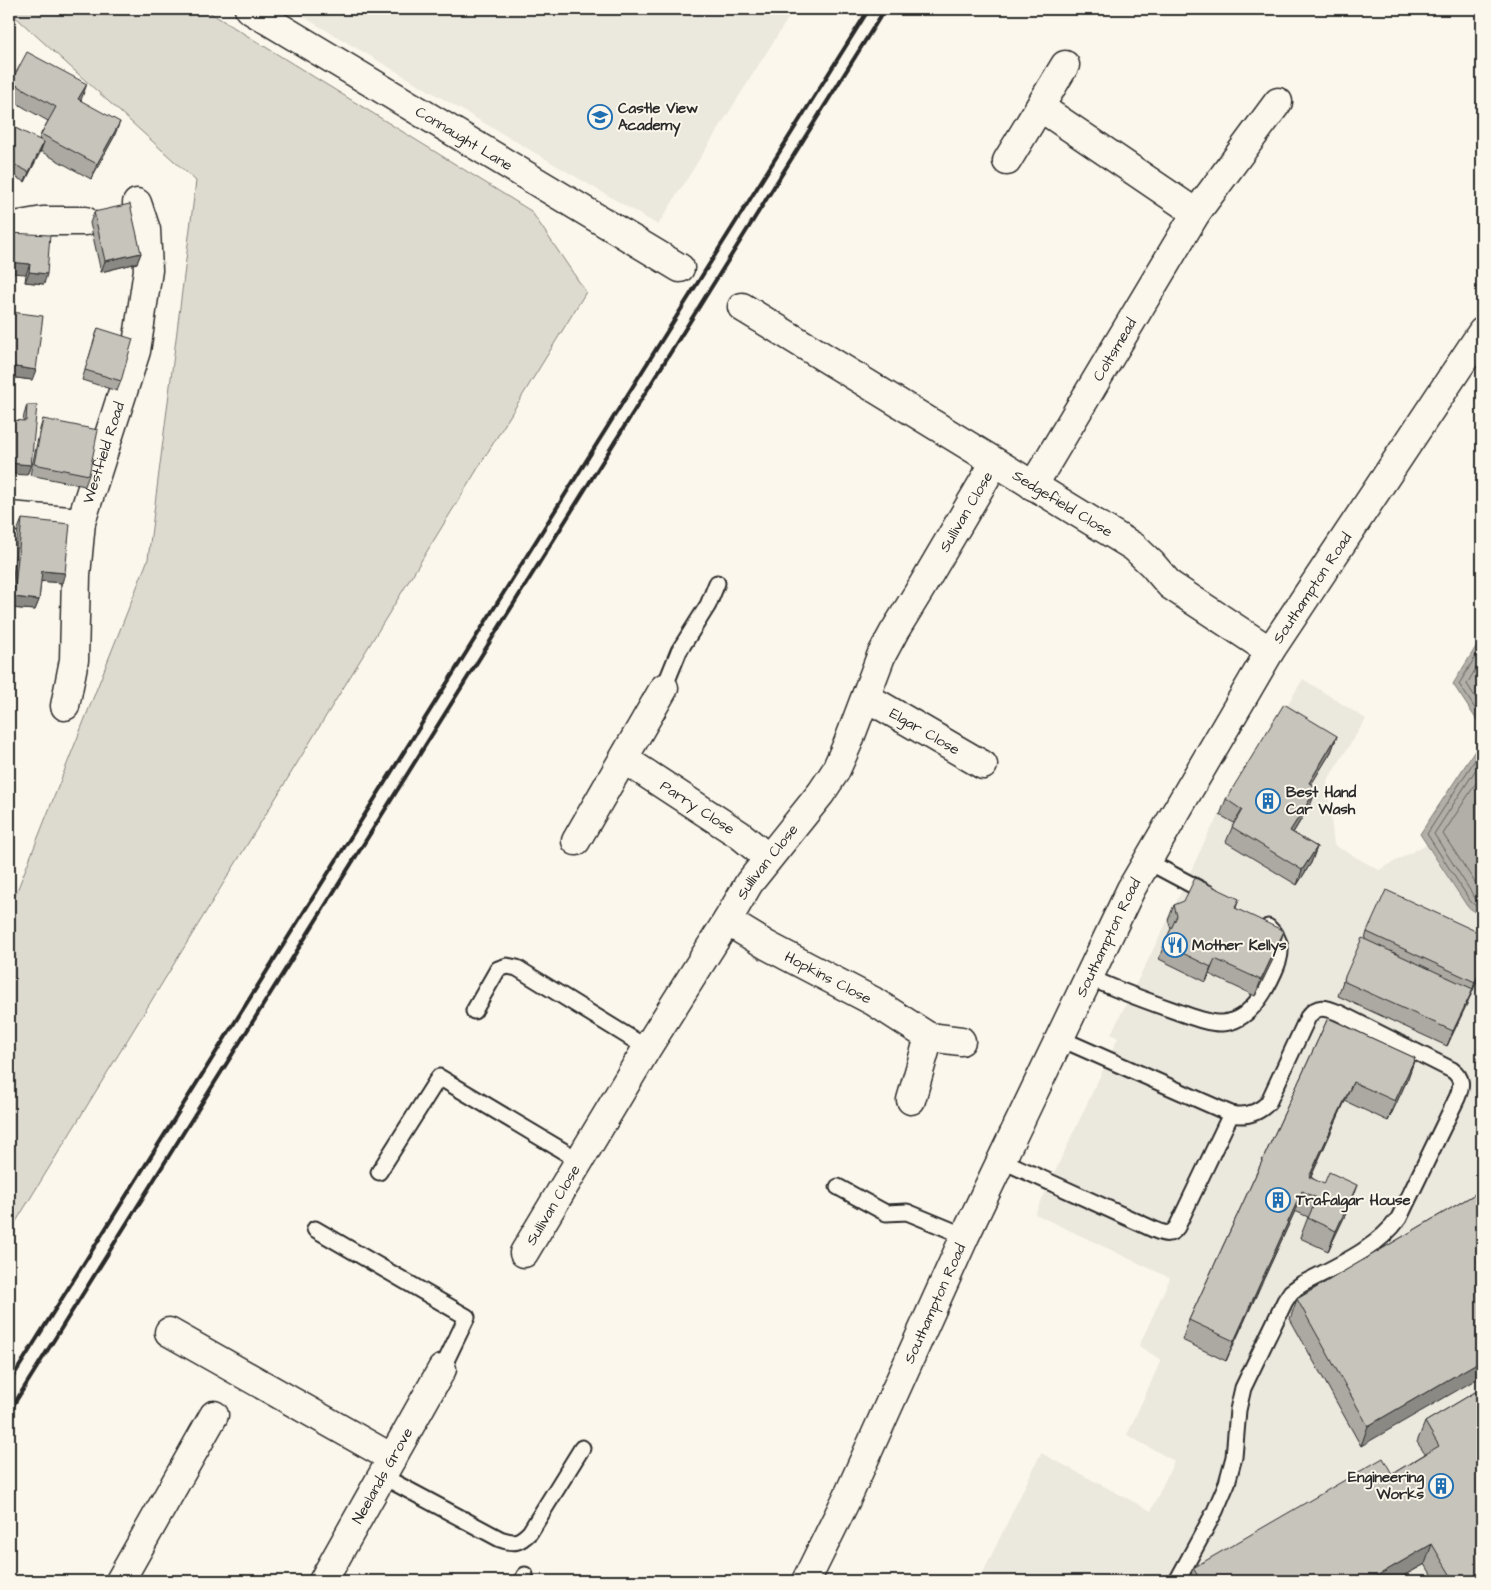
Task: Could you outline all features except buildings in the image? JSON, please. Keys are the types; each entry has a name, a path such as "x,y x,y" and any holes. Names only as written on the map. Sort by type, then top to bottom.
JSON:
{"street":[{"name":"Connaught Lane","path":"249,9 680,268"},
{"path":"1006,161 1065,65"},
{"name":"Coltsmead","path":"1033,486 1196,213 1278,102"},
{"path":"1040,107 1196,213"},
{"name":"Westfield Road","path":"65,706 74,660 76,575 81,522 136,351 148,270 146,230 136,203"},
{"path":"9,232 14,226 44,221 85,221"},
{"name":"Sedgefield Close","path":"742,307 1134,547 1170,585 1270,651"},
{"name":"Southampton Road","path":"806,1581 847,1498 965,1236 1130,889 1270,651 1482,332"},
{"name":"Sullivan Close","path":"524,1253 749,883 821,793 835,772 881,656 995,462"},
{"path":"9,516 81,522"},
{"path":"576,841 664,688"},
{"name":"Elgar Close","path":"866,697 983,765"},
{"name":"Parry Close","path":"624,759 740,835 768,858"},
{"name":"Hopkins Close","path":"727,921 768,946 873,1002 930,1037 961,1041"},
{"path":"911,1100 930,1037"},
{"path":"169,1332 387,1467"},
{"name":"Neelands Grove","path":"323,1581 442,1369"},
{"path":"120,1581 214,1415"}],"lane":[{"path":"664,688 679,651 708,605 717,583"},
{"path":"1147,861 1223,902"},
{"path":"1088,977 1117,990 1200,1019 1222,1023 1237,1019 1254,1005 1268,987 1278,963 1281,946 1275,934 1256,919"},
{"path":"474,1011 498,969 507,966 517,968 647,1048"},
{"path":"1060,1038 1231,1114 1246,1115 1256,1112 1261,1110 1268,1102 1308,1017 1313,1010 1319,1008 1339,1013 1452,1070 1458,1074 1462,1081 1457,1098 1394,1226 1378,1242 1302,1284 1291,1292 1285,1301 1243,1388 1238,1410 1234,1457 1227,1483 1215,1511 1177,1581"},
{"path":"379,1172 439,1077 580,1161"},
{"path":"1001,1160 1155,1230 1169,1234 1177,1227 1231,1114"},
{"path":"838,1187 886,1213 907,1212 965,1236"},
{"path":"315,1229 466,1317 442,1369"},
{"path":"387,1467 500,1539 512,1543 522,1540 530,1532 582,1448"}],"shaded area":[{"path":"9,9 204,9 531,211 586,292 9,1233 9,911 148,559 196,181"},
{"name":"Castle View Academy","path":"290,9 794,9 658,225"},
{"path":"1303,679 1366,719 1327,781 1334,845 1379,870 1427,844 1467,906 1482,917 1482,1581 979,1581 1041,1453 1151,1511 1174,1461 1127,1435 1161,1360 1139,1346 1170,1278 1035,1214 1118,1038 1111,1034 1168,920 1208,834"}],"water":[{"path":"1482,637 1482,728 1453,684"},
{"path":"1482,740 1482,917 1467,906 1420,834"}],"railway":[{"path":"9,1383 869,9"},
{"path":"9,1412 885,9"}],"place":[{"name":"Castle View Academy","path":"600,117"},
{"name":"Best Hand Car Wash","path":"1268,801"},
{"name":"Mother Kellys","path":"1175,945"},
{"name":"Trafalgar House","path":"1278,1200"},
{"name":"Engineering Works","path":"1441,1486"}]}
